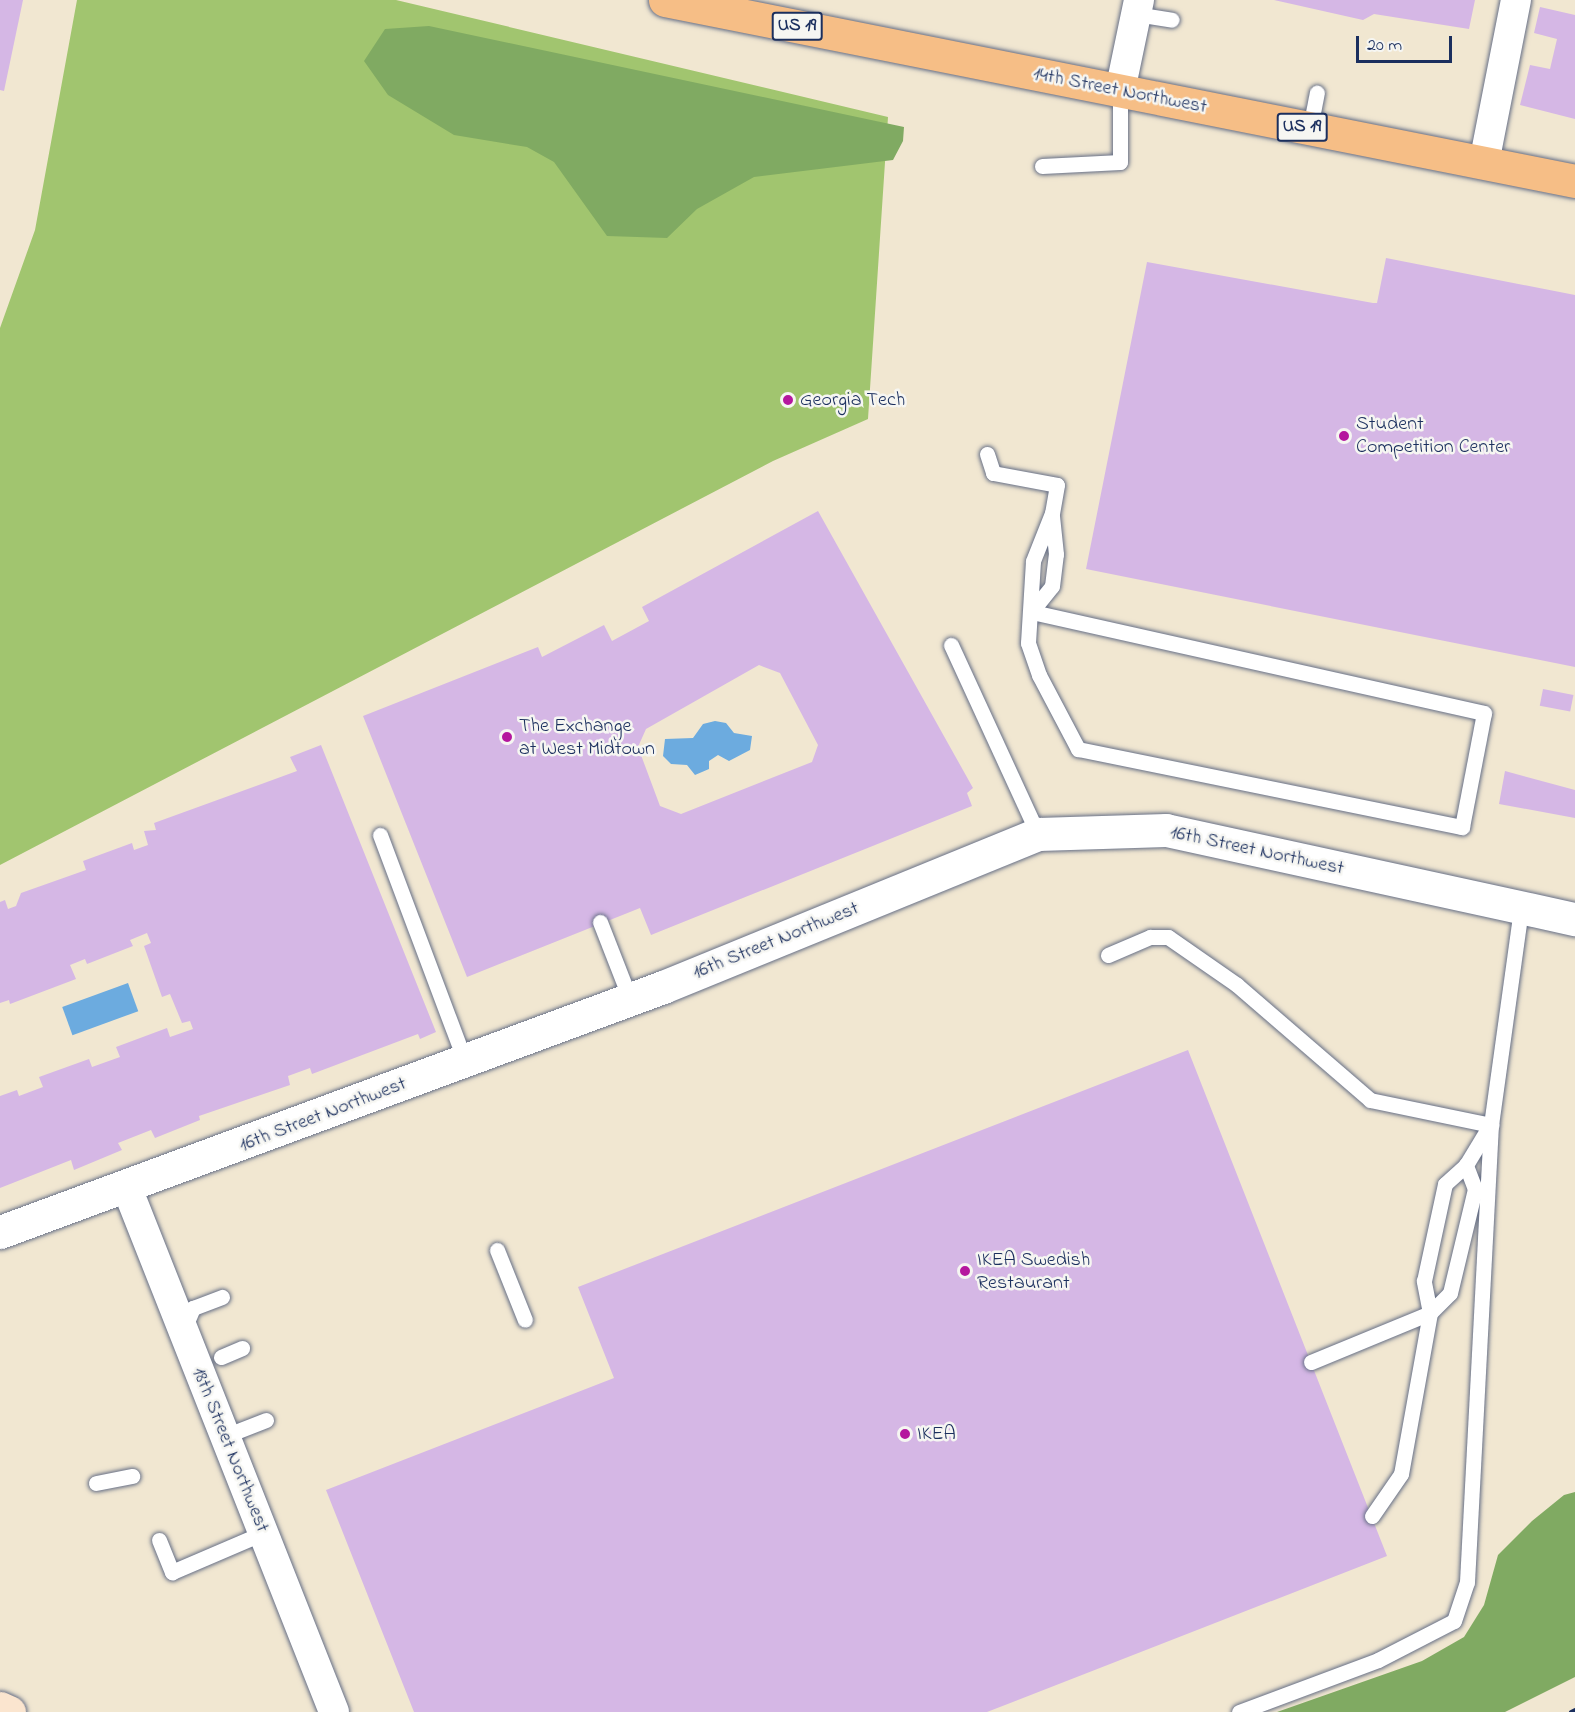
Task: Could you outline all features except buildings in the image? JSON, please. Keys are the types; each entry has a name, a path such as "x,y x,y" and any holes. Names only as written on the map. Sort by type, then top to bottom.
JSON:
{"main road":[{"name":"14th Street Northwest","path":"682,2 1575,181"},
{"path":"0,1708 9,1712"}],"street":[{"path":"1484,164 1516,0"},
{"path":"1120,91 1138,7"},
{"name":"16th Street Northwest","path":"0,1232 127,1188 630,999 1038,834 1166,830 1575,919"},
{"name":"18th Street Northwest","path":"127,1188 334,1712"}],"lane":[{"path":"1138,7 1173,20"},
{"path":"1042,166 1120,162 1120,91"},
{"path":"1310,128 1317,93"},
{"path":"987,454 993,473 1057,485 1052,513 1033,561 1028,643 1039,675 1078,749 1462,828 1484,712 1031,612"},
{"path":"1031,612 1052,586 1056,554 1052,513"},
{"path":"951,645 1038,834"},
{"path":"380,836 465,1061"},
{"path":"1239,1712 1378,1660 1454,1621 1467,1582 1491,1125 1521,908"},
{"path":"600,922 630,999"},
{"path":"1108,955 1150,937 1168,938 1237,985 1370,1100 1491,1125"},
{"path":"1372,1516 1401,1474 1430,1313 1424,1281 1445,1184 1466,1165 1491,1125"},
{"path":"1311,1362 1430,1313 1450,1293 1475,1189 1466,1165"},
{"path":"497,1250 525,1320"},
{"path":"183,1330 193,1308 222,1297"},
{"path":"221,1357 242,1348"},
{"path":"225,1436 266,1420"},
{"path":"96,1484 132,1476"},
{"path":"159,1540 172,1572 263,1533"}],"green space":[{"path":"77,0 396,0 888,117 868,419 773,461 0,865 0,328 35,230"},
{"path":"429,26 904,127 903,141 893,160 754,177 697,209 667,238 607,236 554,162 527,147 454,135 388,95 364,61 385,29"},
{"path":"1575,1492 1575,1677 1505,1712 1277,1712 1422,1661 1464,1637 1484,1605 1498,1555 1532,1521 1564,1495"}],"water":[{"path":"715,721 726,723 734,733 752,736 750,750 729,761 718,755 709,761 709,769 695,775 687,765 671,764 663,756 665,739 693,738 703,724"},
{"path":"128,983 138,1011 72,1035 62,1007"}],"railway":[{"path":"1571,1712 1575,1710"}],"place":[{"name":"Georgia Tech","path":"788,400"},
{"name":"Student Competition Center","path":"1344,436"},
{"name":"The Exchange at West Midtown","path":"507,737"},
{"name":"IKEA Swedish Restaurant","path":"965,1271"},
{"name":"IKEA","path":"905,1434"}]}
